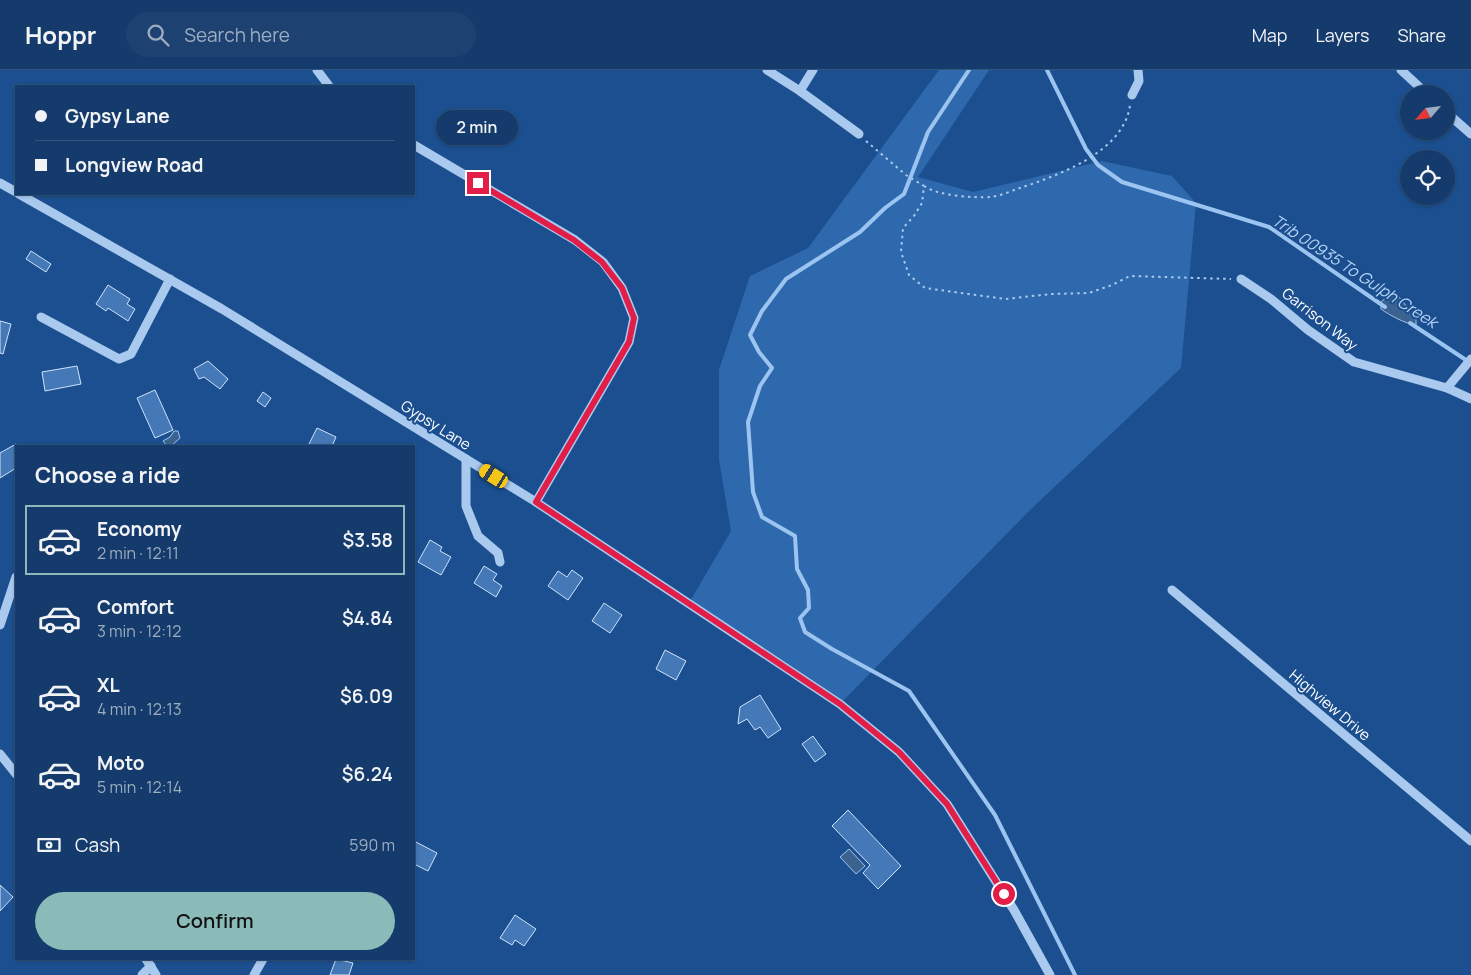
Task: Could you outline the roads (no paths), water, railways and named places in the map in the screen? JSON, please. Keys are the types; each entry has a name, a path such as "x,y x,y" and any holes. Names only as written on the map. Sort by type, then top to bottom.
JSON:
{"street":[{"path":"317,70 328,85"},
{"path":"767,70 800,91 859,134"},
{"path":"800,91 813,70"},
{"path":"1132,95 1139,81 1138,70"},
{"path":"1401,70 1417,85"},
{"path":"1455,120 1471,134"},
{"path":"415,146 574,240 602,262 622,288 634,318 629,342 536,502"},
{"name":"Gypsy Lane","path":"0,183 15,191"},
{"name":"Gypsy Lane","path":"22,195 222,309 536,502 840,704 899,752 947,804 1014,910 1050,975"},
{"path":"41,318 119,358 131,354 170,279"},
{"name":"Garrison Way","path":"1241,280 1271,298 1308,330 1354,362 1447,388 1471,399"},
{"path":"1447,388 1471,359"},
{"path":"466,459 466,506 478,536 498,553 500,562"},
{"path":"0,625 15,580"},
{"name":"Highview Drive","path":"1172,590 1471,841"},
{"path":"0,754 15,773"},
{"path":"254,975 262,960"},
{"path":"142,975 148,962"},
{"path":"148,962 156,975"}],"waterway":[{"path":"969,70 928,132 904,194 885,208 860,232 786,279 762,311 750,335 759,352 772,368 760,386 748,422 753,492 762,517 795,536 797,569 808,590 809,608 800,618 805,632 909,691 995,815 1075,975"},
{"name":"Trib 00935 To Gulph Creek","path":"1047,70 1086,149 1098,165 1122,182 1269,227 1385,307"},
{"name":"Trib 00935 To Gulph Creek","path":"1410,323 1469,362"}]}
